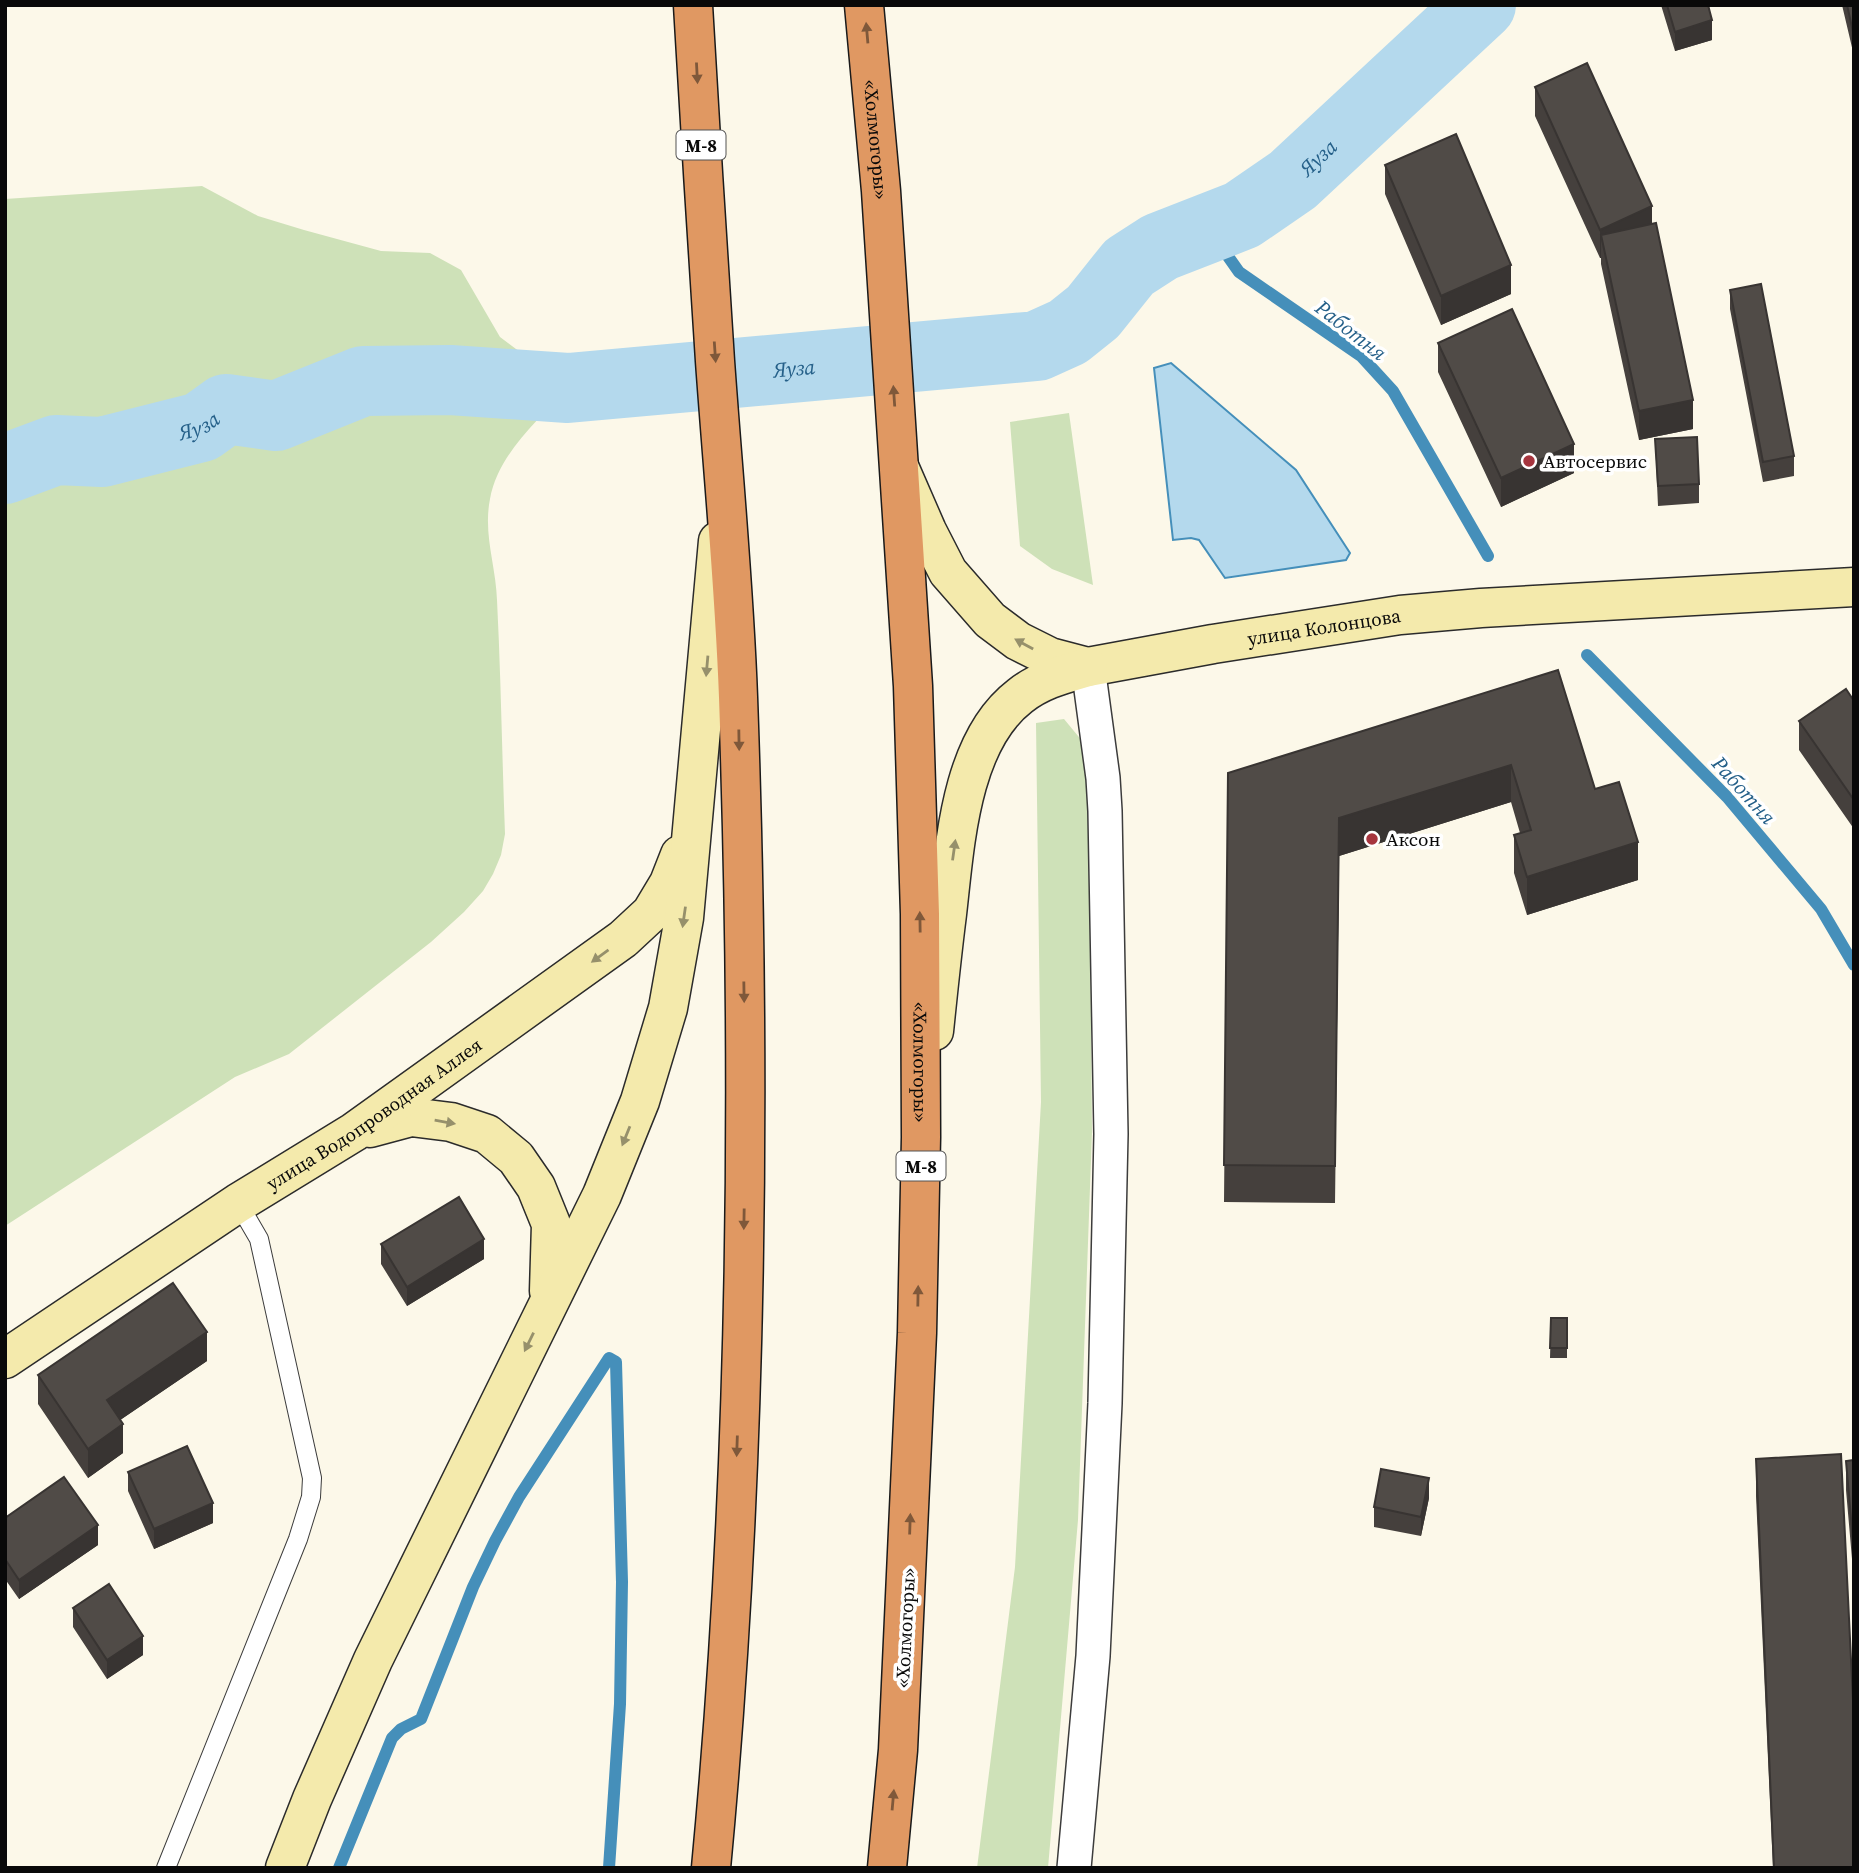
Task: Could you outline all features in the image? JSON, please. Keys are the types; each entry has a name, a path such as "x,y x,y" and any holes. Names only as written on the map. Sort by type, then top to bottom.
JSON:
{"highway":[{"name":"М-8","path":"693,5 738,695 746,1136 734,1537 723,1737 711,1868"},
{"name":"«Холмогоры»","path":"864,5 886,272 913,687 920,914 921,1137 909,1545 898,1750 887,1868"}],"street":[{"name":"улица Колонцова","path":"899,464 927,531 948,572 990,620 1018,641 1050,657 1088,667 1213,644 1401,615 1854,587"},
{"path":"285,1868 373,1660 602,1195 644,1088 668,1008 684,918 724,476"},
{"path":"921,1137 955,846 970,775 982,743 999,717 1019,696 1043,681 1088,667 1105,811 1111,1134 1105,1403 1094,1630 1074,1868"},
{"name":"улица Водопроводная Аллея","path":"5,1359 238,1203 354,1132 623,939 651,913 669,883 693,824"},
{"path":"354,1132 411,1117 451,1122 487,1134 516,1158 536,1187 551,1224 549,1303"}],"lane":[{"path":"166,1868 298,1539 311,1497 312,1478 259,1239 238,1203"}],"green space":[{"path":"202,186 258,216 381,251 430,253 461,270 500,337 568,388 532,425 510,453 494,483 488,512 497,600 505,834 501,855 493,874 483,891 464,912 431,942 289,1054 235,1077 5,1226 5,199"},
{"path":"1069,413 1093,585 1052,569 1020,546 1010,422"},
{"path":"1064,719 1083,742 1089,799 1092,1132 1078,1520 1048,1868 977,1868 1015,1567 1041,1102 1036,723"}],"water":[{"path":"1171,363 1296,470 1350,553 1346,560 1225,578 1199,540 1173,540 1154,368"}],"building":[{"path":"1667,5 1708,5 1712,20 1675,32"},
{"path":"1847,5 1854,5 1854,36"},
{"path":"1587,63 1652,206 1600,230 1535,87"},
{"path":"1456,134 1511,265 1441,296 1385,165"},
{"path":"1656,223 1693,400 1639,411 1601,235"},
{"path":"1761,284 1794,456 1763,462 1730,290"},
{"path":"1512,309 1574,444 1501,478 1438,343"},
{"path":"1697,437 1699,484 1658,486 1655,439"},
{"path":"1558,670 1595,789 1619,782 1638,842 1527,877 1514,835 1531,830 1511,765 1339,818 1335,1166 1224,1165 1228,773"},
{"path":"1846,689 1854,701 1854,800 1799,721"},
{"path":"459,1197 484,1239 407,1287 381,1244"},
{"path":"173,1283 207,1332 107,1400 123,1424 88,1449 38,1375"},
{"path":"1551,1318 1567,1318 1567,1348 1550,1348"},
{"path":"187,1446 213,1503 154,1529 128,1472"},
{"path":"1841,1454 1854,1721 1854,1868 1774,1868 1756,1459"},
{"path":"1854,1460 1854,1553 1846,1461"},
{"path":"1381,1469 1429,1478 1421,1517 1374,1507"},
{"path":"64,1477 98,1525 19,1580 5,1559 5,1518"},
{"path":"109,1584 143,1636 107,1660 73,1608"}],"waterway":[{"name":"Яуза","path":"5,469 56,450 102,452 201,427 226,409 276,416 363,381 450,380 568,388 1037,346 1068,332 1093,312 1129,267 1160,247 1242,215 1293,180 1481,5"},
{"name":"Работня","path":"1208,228 1239,272 1361,356 1393,391 1488,556"},
{"name":"Работня","path":"1587,655 1727,797 1821,909 1854,965"},
{"path":"339,1868 392,1738 401,1729 421,1719 473,1587 495,1541 519,1497 609,1358 616,1362 622,1582 620,1704 609,1868"}],"place":[{"name":"Автосервис","path":"1529,461"},
{"name":"Аксон","path":"1372,839"}]}
